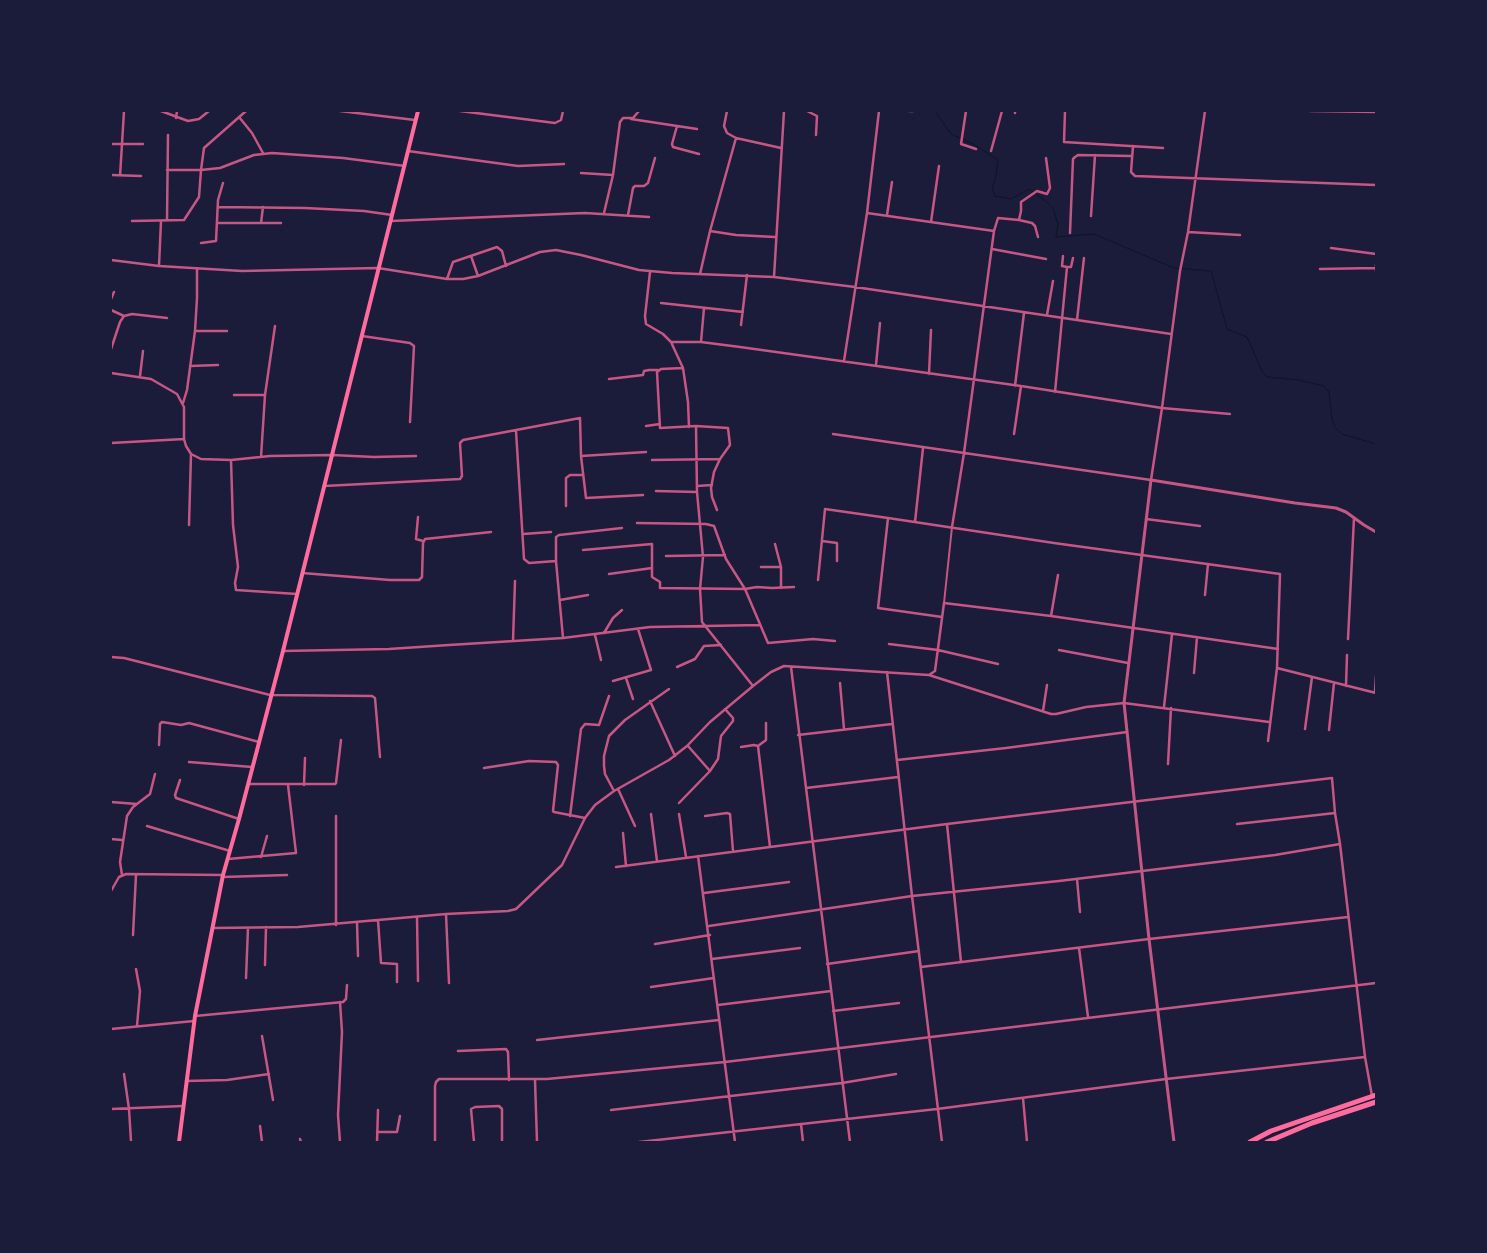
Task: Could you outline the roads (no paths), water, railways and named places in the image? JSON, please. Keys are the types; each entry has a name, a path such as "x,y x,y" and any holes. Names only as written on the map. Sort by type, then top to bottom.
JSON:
{"highway":[{"path":"1250,1142 1271,1131 1374,1095"},
{"path":"1267,1142 1312,1123 1376,1102"}],"main road":[{"path":"179,1142 195,1019 223,876 297,594 418,111"}],"street":[{"path":"120,176 124,111"},
{"path":"162,111 176,118 188,121 195,121 209,111"},
{"path":"176,118 177,111"},
{"path":"132,221 184,220 195,206 201,193 201,170 204,148 246,111"},
{"path":"340,111 416,120"},
{"path":"460,111 556,123 561,120 563,111"},
{"path":"630,118 639,111"},
{"path":"727,111 724,128 727,133 736,138 781,148"},
{"path":"774,277 784,111"},
{"path":"807,111 817,116 816,135"},
{"path":"844,361 867,213 879,111"},
{"path":"966,111 961,144 976,149"},
{"path":"991,151 1002,111"},
{"path":"1065,111 1064,142 1163,148"},
{"path":"1174,1142 1149,938 1124,703 1141,555 1180,266 1188,232 1205,111"},
{"path":"1310,111 1376,112"},
{"path":"240,117 263,153"},
{"path":"604,214 613,175 620,122 623,118 698,129"},
{"path":"677,126 672,144 673,147 699,154"},
{"path":"167,220 168,135"},
{"path":"700,274 736,138"},
{"path":"111,144 143,144"},
{"path":"1133,146 1130,172 1133,176 1376,185"},
{"path":"408,151 518,166 564,164"},
{"path":"167,170 220,168 263,153 343,158 405,166"},
{"path":"1070,233 1073,160 1078,155 1131,156"},
{"path":"1091,216 1095,156"},
{"path":"628,215 633,188 635,186 644,186 648,183 655,158"},
{"path":"1019,220 1021,202 1037,191 1047,194 1050,188 1046,158"},
{"path":"931,222 939,166"},
{"path":"582,173 613,175"},
{"path":"111,175 141,176"},
{"path":"201,243 216,241 218,207 223,182"},
{"path":"887,215 892,182"},
{"path":"218,207 364,211 392,215"},
{"path":"261,223 263,207"},
{"path":"867,213 994,231"},
{"path":"391,221 604,214 649,217"},
{"path":"929,675 935,671 952,527 994,231 998,218 1032,222 1038,237"},
{"path":"159,266 161,221"},
{"path":"217,223 281,223"},
{"path":"710,231 736,235 775,237"},
{"path":"1188,232 1240,235"},
{"path":"447,279 452,263 498,247 502,250 506,266"},
{"path":"1331,248 1376,254"},
{"path":"111,260 159,266 242,271 378,268 447,279 462,279 478,276 540,252 556,250 581,255 624,268 650,272 774,277 855,287 1171,334"},
{"path":"992,250 1046,259"},
{"path":"471,256 478,276"},
{"path":"1063,256 1062,266 1071,267 1072,258"},
{"path":"1077,320 1084,258"},
{"path":"1376,264 1376,272"},
{"path":"1055,392 1067,267"},
{"path":"189,526 190,454 184,439 183,403 187,390 195,331 198,298 197,268"},
{"path":"1320,269 1375,268"},
{"path":"650,272 644,316 646,324 663,334 671,342 683,368 688,402 689,427"},
{"path":"741,325 747,276"},
{"path":"1047,315 1053,281"},
{"path":"111,299 114,292"},
{"path":"661,303 743,312"},
{"path":"701,342 704,308"},
{"path":"111,310 124,316 132,314 167,318"},
{"path":"1015,386 1024,312"},
{"path":"111,349 120,322 124,316"},
{"path":"876,365 880,323"},
{"path":"261,457 265,395 275,326"},
{"path":"929,374 931,330"},
{"path":"195,331 227,331"},
{"path":"361,336 410,343 414,346 410,422"},
{"path":"671,342 701,342 876,365 1162,408 1230,414"},
{"path":"140,376 143,351"},
{"path":"190,366 218,365"},
{"path":"609,379 644,375 644,371 649,370 683,368"},
{"path":"659,370 657,374 660,428 696,426 728,428 730,445 714,472 712,485 712,498 717,510"},
{"path":"111,373 140,376 157,381 173,390 183,403"},
{"path":"1014,434 1021,386"},
{"path":"234,395 265,395"},
{"path":"324,486 460,479 462,476 461,441 580,418 581,456 586,498 642,495"},
{"path":"646,426 660,424"},
{"path":"696,426 697,492 702,557 700,589 702,622 753,686"},
{"path":"516,431 524,559 529,563 556,561"},
{"path":"833,434 1295,503 1326,506 1341,510 1376,532"},
{"path":"111,443 184,439"},
{"path":"915,522 923,448"},
{"path":"581,456 646,452"},
{"path":"190,454 206,460 332,455 416,456"},
{"path":"652,460 720,459"},
{"path":"231,460 233,525 238,567 236,590 297,594"},
{"path":"566,506 566,478 583,475"},
{"path":"697,486 712,485"},
{"path":"656,491 697,492"},
{"path":"818,580 825,509 1280,574 1277,668 1268,741"},
{"path":"418,517 416,539 423,541 427,538 491,532"},
{"path":"888,518 878,608 942,617"},
{"path":"1348,639 1354,518"},
{"path":"1146,519 1200,526"},
{"path":"637,523 710,524 714,526 725,556 745,589 768,642 813,639 835,641"},
{"path":"563,638 556,561 556,539 558,535 622,528"},
{"path":"523,534 550,532"},
{"path":"302,573 390,580 419,580 422,577 423,541"},
{"path":"822,541 837,543 837,561"},
{"path":"583,550 652,544 652,577 660,582 660,588 745,589 756,586 794,587"},
{"path":"775,544 781,567 781,588"},
{"path":"666,556 725,556"},
{"path":"1204,595 1208,564"},
{"path":"761,567 781,567"},
{"path":"609,574 652,568"},
{"path":"1051,616 1058,575"},
{"path":"513,641 515,581"},
{"path":"559,600 588,595"},
{"path":"944,603 1051,616 1278,649"},
{"path":"604,633 613,618 622,610"},
{"path":"282,651 389,649 563,638 650,627 760,625"},
{"path":"613,682 651,670 638,628"},
{"path":"595,634 601,660"},
{"path":"1164,707 1172,634"},
{"path":"1194,673 1197,637"},
{"path":"889,644 938,650 998,664"},
{"path":"676,666 695,659 704,646 721,645"},
{"path":"1059,650 1129,664"},
{"path":"1346,686 1347,655"},
{"path":"111,657 148,664 270,695 372,696 375,698 380,757"},
{"path":"212,928 336,925 446,914 508,911 519,907 562,865 585,818 595,805 614,791 675,756 710,722 753,686 784,666 929,675 1056,714 1086,707 1124,703 1269,722"},
{"path":"791,666 832,1011 850,1142"},
{"path":"1277,668 1375,692 1376,676"},
{"path":"887,672 942,1142"},
{"path":"1305,729 1312,676"},
{"path":"626,678 633,699"},
{"path":"1329,730 1334,683"},
{"path":"840,684 844,729"},
{"path":"1043,711 1047,685"},
{"path":"614,791 604,771 604,756 608,740 618,725 669,689"},
{"path":"570,816 581,728 585,724 599,725 609,696"},
{"path":"650,701 675,756"},
{"path":"1168,764 1171,708"},
{"path":"679,803 710,771 719,756 721,736 733,721 733,718 725,710"},
{"path":"159,745 160,724 162,722 180,725 190,723 259,742"},
{"path":"741,747 758,746 766,740 766,723"},
{"path":"798,735 892,724"},
{"path":"897,760 1127,732"},
{"path":"248,784 333,785 336,783 340,740"},
{"path":"687,746 710,771"},
{"path":"758,746 770,847"},
{"path":"304,785 305,758"},
{"path":"484,768 528,761 557,762 553,810 554,812 585,818"},
{"path":"189,762 252,767"},
{"path":"111,891 122,875 120,862 127,816 137,804 150,794 155,774"},
{"path":"806,788 898,777"},
{"path":"616,867 947,824 1332,778 1364,1056 1374,1095"},
{"path":"180,780 175,795 176,798 239,819"},
{"path":"228,859 294,854 296,852 288,785"},
{"path":"618,789 635,826"},
{"path":"111,802 137,804"},
{"path":"1237,824 1335,813"},
{"path":"651,814 657,861"},
{"path":"679,814 686,857"},
{"path":"705,816 730,814 733,851"},
{"path":"336,816 336,925"},
{"path":"947,824 962,962"},
{"path":"147,826 230,851"},
{"path":"623,833 626,866"},
{"path":"262,857 267,836"},
{"path":"111,839 122,840"},
{"path":"709,926 912,896 955,893 1275,855 1340,844"},
{"path":"698,855 709,926 735,1142"},
{"path":"122,875 287,875"},
{"path":"133,935 136,875"},
{"path":"1077,879 1080,912"},
{"path":"704,892 789,882"},
{"path":"446,914 449,983"},
{"path":"921,967 1149,938 1348,916"},
{"path":"417,917 418,981"},
{"path":"378,920 380,963 397,964 397,982"},
{"path":"356,923 358,956"},
{"path":"265,965 266,927"},
{"path":"246,978 248,928"},
{"path":"655,944 710,935"},
{"path":"712,959 800,948"},
{"path":"1079,948 1088,1017"},
{"path":"827,964 919,950"},
{"path":"136,969 140,991 137,1026"},
{"path":"651,987 714,978"},
{"path":"435,1142 435,1086 437,1080 535,1080 724,1062 1088,1017 1274,997 1376,983"},
{"path":"111,1029 340,1002 346,999 347,985"},
{"path":"718,1005 831,991"},
{"path":"340,1002 342,1032 338,1115 340,1142"},
{"path":"832,1011 899,1003"},
{"path":"537,1040 719,1020"},
{"path":"262,1036 273,1100"},
{"path":"458,1051 506,1049 508,1052 509,1080"},
{"path":"639,1142 937,1109 1166,1079 1364,1056"},
{"path":"124,1074 131,1141"},
{"path":"186,1082 227,1080 269,1074"},
{"path":"611,1110 842,1083 896,1074"},
{"path":"535,1080 537,1142"},
{"path":"1023,1098 1027,1142"},
{"path":"111,1109 183,1106"},
{"path":"474,1142 472,1110 475,1108 499,1106 502,1109 502,1142"},
{"path":"377,1142 378,1110"},
{"path":"377,1132 397,1132 400,1116"},
{"path":"801,1124 803,1142"},
{"path":"260,1126 262,1142"}],"waterway":[{"path":"935,111 951,134 975,145 998,160 992,189 995,196 1011,199 1029,189 1053,208 1058,224 1056,237 1094,234 1174,268 1211,271 1227,329 1247,337 1262,371 1267,377 1299,380 1324,386 1329,392 1332,420 1335,427 1342,434 1376,444"}]}
